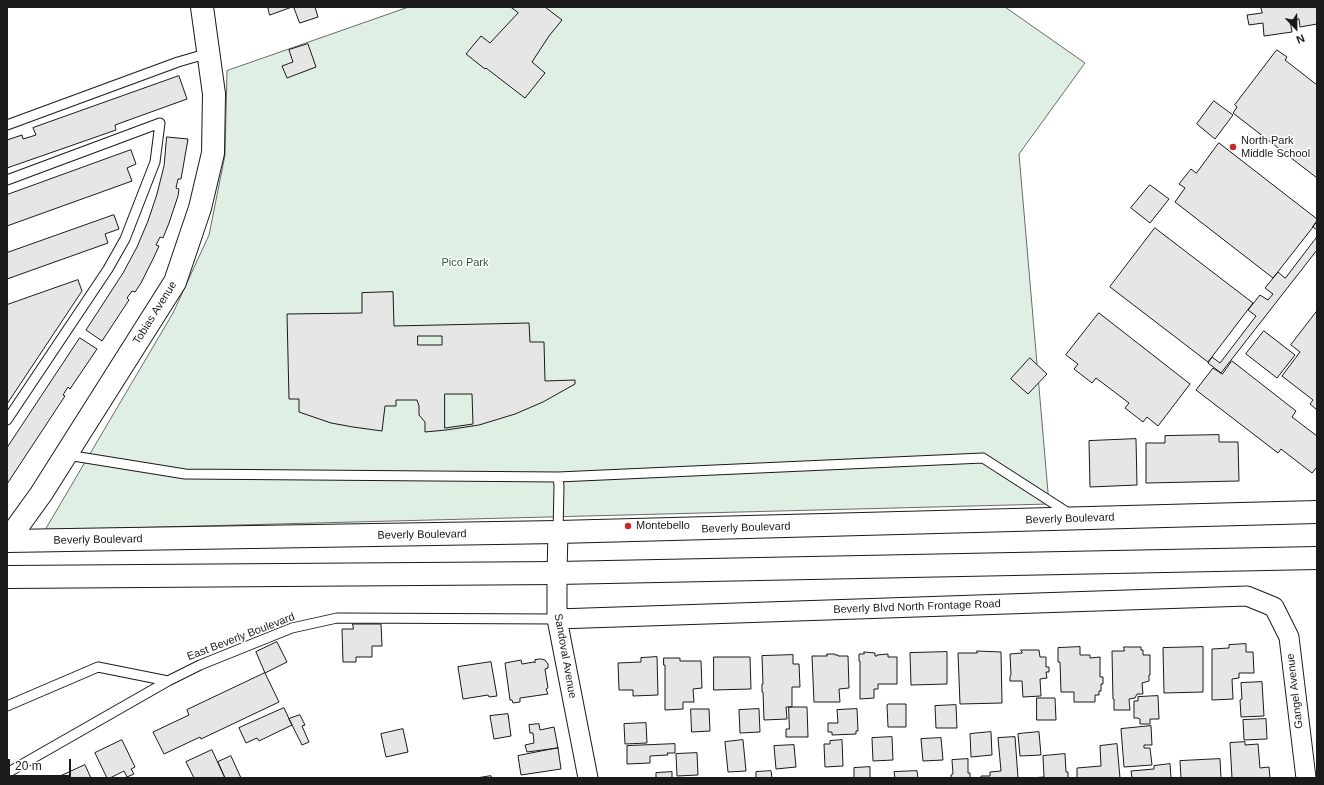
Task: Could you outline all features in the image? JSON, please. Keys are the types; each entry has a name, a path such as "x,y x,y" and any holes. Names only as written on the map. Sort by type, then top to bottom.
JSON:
{"main road":[{"name":"Tobias Avenue","path":"7,541 41,494 175,282 200,208 213,154 214,94 202,7"},
{"name":"Beverly Boulevard","path":"7,541 558,532 1317,512"},
{"path":"7,577 557,573 1317,558"}],"street":[{"name":"Sandoval Avenue","path":"558,532 557,619 588,778"},
{"name":"Beverly Blvd North Frontage Road","path":"557,619 1247,596 1274,607"},
{"name":"Gangel Avenue","path":"1274,607 1289,638 1306,778"}],"lane":[{"path":"7,125 178,62 209,53"},
{"path":"7,180 160,122 154,162 125,239 108,270 7,420"},
{"path":"65,455 185,474 558,477 983,458 1078,519"},
{"path":"558,477 558,532"},
{"name":"East Beverly Boulevard","path":"7,773 168,681 200,665 292,628 337,618 557,619"},
{"path":"7,706 98,667 168,681"}],"green space":[{"name":"Pico Park","path":"409,7 1005,7 1085,63 1019,154 1049,504 45,530 173,313 209,235 225,155 227,71"}],"building":[{"path":"268,7 292,7 270,15"},
{"path":"294,7 315,7 318,17 300,23"},
{"path":"511,7 545,7 562,20 549,36 532,62 545,73 525,98 466,54 481,36 490,43 518,13"},
{"path":"1261,7 1317,7 1317,24 1300,27 1299,19 1290,20 1292,32 1264,36 1263,23 1249,25 1247,15 1262,13"},
{"path":"308,44 316,67 287,78 282,66 293,62 289,50"},
{"path":"1277,50 1287,57 1285,60 1317,85 1317,178 1233,113 1237,107 1235,105"},
{"path":"179,76 187,99 115,125 116,130 7,168 7,140 22,135 23,139 36,135 33,128"},
{"path":"1214,101 1233,115 1215,139 1197,124"},
{"path":"167,137 188,139 181,179 178,179 176,188 179,189 178,196 163,238 160,237 156,245 159,246 141,283 135,292 132,291 127,298 129,300 102,341 86,330 123,273 137,247 148,221 164,166"},
{"path":"1219,143 1317,219 1313,227 1273,278 1175,202 1185,188 1179,184 1191,169 1196,173"},
{"path":"131,150 136,164 127,168 132,181 7,226 7,195"},
{"path":"1150,185 1169,199 1150,223 1131,208"},
{"path":"114,215 119,229 105,234 108,243 7,279 7,253"},
{"path":"1317,221 1317,230 1313,227"},
{"path":"1155,228 1253,303 1208,362 1110,287"},
{"path":"1317,237 1317,250 1221,373 1208,363 1212,357 1220,363 1256,316 1248,310 1260,295 1268,300 1273,294 1265,288 1278,272 1285,278"},
{"path":"78,280 82,291 7,404 7,305"},
{"path":"393,292 394,326 529,323 530,342 544,342 545,381 575,380 575,384 543,402 515,414 479,425 446,430 425,432 425,422 419,415 417,400 396,400 396,406 385,406 382,431 331,423 299,412 299,399 289,399 287,314 362,313 362,293","holes":["418,336 442,336 442,345 418,345","445,394 472,394 473,424 445,428"]},
{"path":"1317,311 1317,410 1310,404 1313,400 1282,376 1300,352 1291,345"},
{"path":"1099,313 1190,384 1158,426 1147,417 1143,422 1125,408 1129,403 1096,378 1092,383 1074,369 1078,364 1066,355"},
{"path":"1264,331 1295,355 1277,378 1246,354"},
{"path":"80,338 97,349 70,389 68,387 63,395 65,396 7,484 7,448"},
{"path":"1030,358 1047,374 1028,394 1011,379"},
{"path":"1232,361 1296,411 1292,417 1317,436 1317,467 1312,473 1281,449 1278,453 1196,390 1213,368 1222,374"},
{"path":"1219,435 1219,442 1238,442 1239,481 1146,483 1146,443 1165,443 1165,436"},
{"path":"1136,439 1137,485 1090,487 1089,441"},
{"path":"353,624 381,624 382,646 372,646 372,657 356,657 356,662 343,662 342,629 353,629"},
{"path":"277,642 287,662 265,673 256,652"},
{"path":"1246,644 1246,652 1253,652 1254,673 1239,673 1239,678 1232,679 1233,699 1212,700 1212,649 1229,648 1229,645"},
{"path":"1080,647 1080,655 1090,655 1090,658 1100,657 1100,677 1103,677 1103,684 1101,684 1101,691 1099,691 1099,695 1095,695 1095,702 1074,702 1074,692 1061,692 1058,648"},
{"path":"1124,647 1141,647 1141,650 1143,650 1143,655 1150,655 1150,675 1149,681 1142,683 1143,694 1137,694 1135,698 1129,699 1130,710 1114,710 1112,651 1124,651"},
{"path":"1203,647 1203,692 1164,693 1163,648"},
{"path":"1021,650 1039,650 1040,657 1046,657 1046,667 1049,667 1049,672 1046,672 1047,678 1040,679 1041,696 1023,697 1022,681 1010,681 1010,654 1022,653"},
{"path":"977,651 1001,652 1002,703 960,704 958,653 977,653"},
{"path":"864,652 875,653 875,656 888,654 888,657 897,657 897,684 878,684 878,689 874,689 874,698 860,699 859,654 864,654"},
{"path":"947,652 947,684 911,685 910,653"},
{"path":"827,654 848,656 849,688 839,689 840,702 814,702 812,656 827,656"},
{"path":"793,655 793,664 799,664 800,687 792,687 792,707 786,707 787,719 764,720 762,656"},
{"path":"657,657 658,695 633,696 633,690 619,690 618,663 641,662 641,658"},
{"path":"714,657 750,657 751,689 714,690"},
{"path":"664,658 680,658 680,661 701,661 702,688 693,689 694,702 683,702 683,709 665,710"},
{"path":"521,660 522,664 535,663 535,660 545,660 548,664 548,668 545,669 548,688 546,689 548,694 520,698 520,702 513,703 512,700 510,700 505,663"},
{"path":"491,662 497,696 489,697 488,695 463,699 458,667"},
{"path":"265,673 279,702 201,739 200,737 164,754 153,732 189,715 187,710"},
{"path":"1262,682 1264,716 1241,717 1241,683"},
{"path":"1158,696 1159,719 1150,719 1150,724 1140,724 1140,719 1134,718 1134,701 1138,701 1138,697"},
{"path":"1037,698 1055,698 1056,720 1037,720"},
{"path":"906,704 906,727 888,727 887,705"},
{"path":"956,705 957,728 936,728 935,706"},
{"path":"789,707 807,707 808,737 786,737 786,729 789,729"},
{"path":"284,708 292,725 259,741 257,738 246,743 239,728"},
{"path":"691,709 709,709 710,731 692,732"},
{"path":"759,709 760,732 740,733 739,710"},
{"path":"857,709 858,731 856,731 856,734 832,735 832,732 828,732 828,723 838,723 837,710"},
{"path":"508,714 511,736 494,739 490,716"},
{"path":"300,715 305,725 302,726 309,742 302,745 289,719"},
{"path":"1266,719 1267,739 1244,740 1243,720"},
{"path":"646,723 647,743 625,744 624,724"},
{"path":"539,724 540,730 554,727 558,748 527,752 525,745 534,743 533,733 530,733 529,725"},
{"path":"1151,726 1152,745 1144,745 1144,748 1150,748 1152,765 1124,767 1121,729"},
{"path":"403,729 408,752 386,757 381,734"},
{"path":"991,732 992,755 971,757 970,734"},
{"path":"1039,732 1041,755 1020,756 1018,734"},
{"path":"892,737 893,760 873,761 872,738"},
{"path":"1015,737 1018,778 981,778 981,776 990,776 990,772 1001,771 998,738"},
{"path":"941,738 943,760 923,761 921,739"},
{"path":"122,740 135,767 131,769 134,774 127,777 124,771 107,778 95,753"},
{"path":"743,740 746,771 728,772 725,742"},
{"path":"842,740 843,766 825,767 824,744 830,744 830,741"},
{"path":"1245,742 1245,745 1258,744 1260,768 1269,767 1270,778 1232,778 1230,743"},
{"path":"675,744 675,753 650,756 650,763 627,764 627,746"},
{"path":"1117,744 1120,778 1077,778 1077,768 1101,766 1100,746"},
{"path":"794,745 796,767 776,769 774,746"},
{"path":"558,748 561,769 521,775 518,756"},
{"path":"212,750 225,778 194,778 186,762"},
{"path":"697,753 698,775 677,776 676,754"},
{"path":"1065,754 1066,772 1068,772 1068,778 1030,778 1044,777 1043,756"},
{"path":"231,756 241,778 225,778 218,762"},
{"path":"968,759 968,773 970,773 970,778 951,778 951,775 953,774 952,760"},
{"path":"1220,759 1221,778 1181,778 1180,761"},
{"path":"1170,764 1171,778 1132,778 1131,771 1154,769 1154,766"},
{"path":"85,765 91,778 56,778"},
{"path":"870,767 870,778 854,778 854,768"},
{"path":"771,771 772,778 756,778 756,772"},
{"path":"917,771 918,778 895,778 894,772"},
{"path":"672,772 672,778 656,778 656,773"},
{"path":"491,776 492,778 477,778"}],"place":[{"name":"North Park Middle School","path":"1233,147"},
{"name":"Montebello","path":"628,526"}]}
